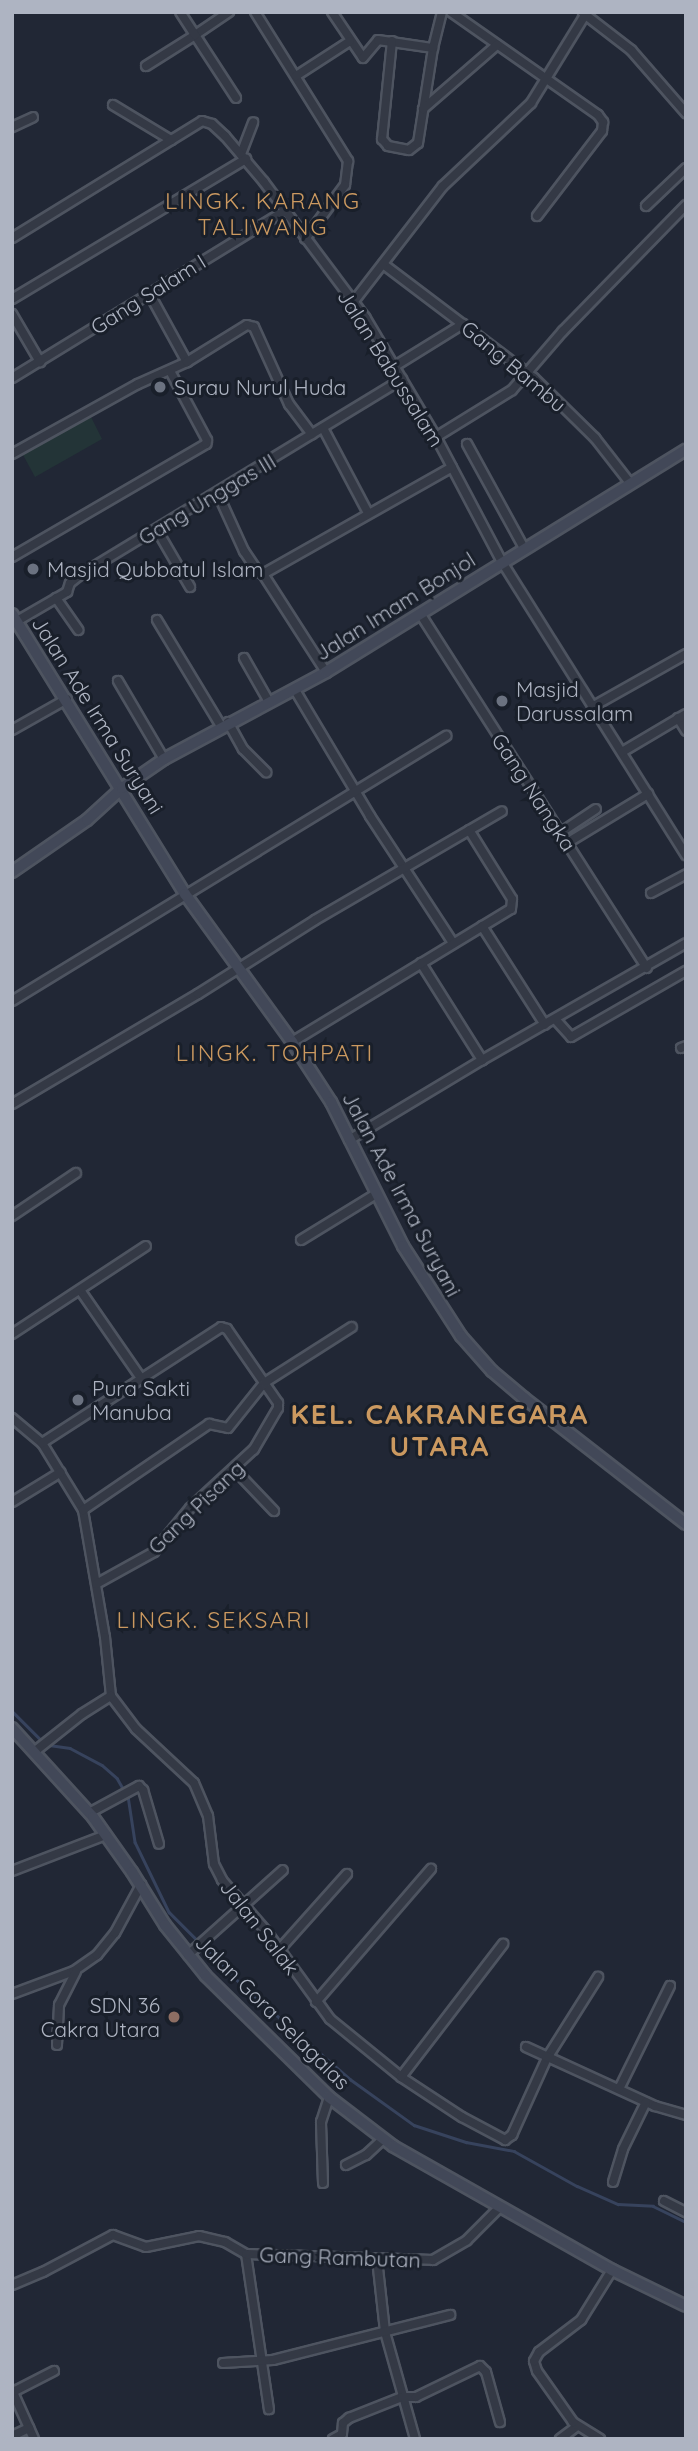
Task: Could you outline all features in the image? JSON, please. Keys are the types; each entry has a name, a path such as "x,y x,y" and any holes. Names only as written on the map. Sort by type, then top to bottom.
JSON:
{"street":[{"path":"180,12 236,98"},
{"path":"146,66 229,12"},
{"path":"256,12 345,154 349,172 335,201 305,239"},
{"path":"332,12 360,57 365,58 374,42 392,41 433,48"},
{"path":"392,41 383,139 388,146 409,150 416,146 442,12"},
{"path":"451,12 598,115 604,127 537,216"},
{"path":"355,301 443,186 516,120 546,81 585,13 631,50 686,113"},
{"path":"296,76 351,41"},
{"path":"423,109 497,45"},
{"path":"12,238 172,140 113,105"},
{"path":"12,127 33,117"},
{"name":"Jalan Babussalam","path":"172,140 202,121 208,122 243,157 355,301 436,438 502,562 686,855"},
{"path":"12,299 243,157 253,122"},
{"path":"646,206 686,168"},
{"path":"436,438 505,396 563,331 686,205"},
{"name":"Gang Salam I","path":"12,378 284,211"},
{"name":"Gang Bambu","path":"383,264 463,324 492,350 528,373 595,438 630,483"},
{"path":"149,293 187,362"},
{"path":"12,314 40,362"},
{"path":"395,366 463,324"},
{"path":"12,454 92,409 187,362 249,325 254,327 289,404 312,434"},
{"path":"12,557 207,443 170,371"},
{"name":"Gang Unggas III","path":"14,616 67,592 72,581 402,379"},
{"path":"323,428 368,513"},
{"path":"467,444 524,548"},
{"name":"Jalan Imam Bonjol","path":"12,872 95,814 122,788 163,759 326,672 686,450"},
{"path":"263,574 452,467"},
{"path":"218,494 244,551 258,572 263,574 326,672"},
{"path":"157,530 190,587"},
{"path":"56,598 78,630"},
{"name":"Gang Nangka","path":"421,615 647,968"},
{"name":"Jalan Ade Irma Suryani","path":"14,616 185,894 292,1042 331,1102 376,1194 424,1281 477,1356 524,1398 686,1524"},
{"path":"157,620 225,724 243,749 266,772"},
{"path":"592,708 686,654"},
{"path":"244,658 269,702"},
{"path":"118,681 163,759"},
{"path":"295,690 403,869 453,943"},
{"path":"12,730 67,699"},
{"path":"622,752 682,716 686,731"},
{"path":"12,1001 355,789 446,736"},
{"path":"567,843 648,794"},
{"path":"560,833 596,809"},
{"path":"13,1103 502,811"},
{"path":"292,1042 510,910 512,903 470,830"},
{"path":"651,893 686,874"},
{"path":"482,926 545,1025"},
{"path":"349,1140 686,943"},
{"path":"421,963 482,1060"},
{"path":"555,1019 571,1037 686,971"},
{"path":"12,1216 76,1173"},
{"path":"301,1240 376,1194"},
{"path":"12,1334 146,1246"},
{"path":"80,1290 141,1378"},
{"path":"42,1443 218,1328 223,1327 229,1332 264,1383"},
{"path":"83,1510 209,1424 228,1428 264,1383 352,1327"},
{"name":"Gang Pisang","path":"96,1584 154,1552 190,1508 254,1449 277,1410 278,1403 264,1383"},
{"path":"12,1418 42,1443 83,1510 111,1696 38,1749"},
{"path":"233,1469 274,1511"},
{"path":"12,1502 61,1472"},
{"name":"Jalan Salak","path":"111,1696 136,1728 194,1783 211,1826 216,1871 279,1950 316,2002 345,2033 401,2077 500,2139 507,2139 512,2135 547,2058"},
{"name":"Jalan Gora Selagalas","path":"12,1728 38,1749 89,1813 221,1992 329,2097 383,2139 612,2270 686,2306"},
{"path":"89,1813 139,1786 143,1790 159,1843"},
{"path":"12,1871 106,1835"},
{"path":"316,2002 431,1869"},
{"path":"191,1950 283,1870"},
{"path":"279,1950 347,1874"},
{"path":"12,1994 77,1969 97,1955 115,1933 141,1885"},
{"path":"401,2077 503,1944"},
{"path":"57,2045 59,2005 77,1969"},
{"path":"547,2058 598,1977"},
{"path":"619,2089 670,1986"},
{"path":"526,2047 646,2102 686,2115"},
{"path":"323,2183 321,2122 329,2097"},
{"path":"613,2182 623,2149 646,2102"},
{"path":"346,2165 366,2155 383,2139"},
{"path":"664,2201 686,2212"},
{"name":"Gang Rambutan","path":"12,2285 43,2273 113,2235 146,2247 190,2237 206,2237 225,2242 246,2254 438,2259 478,2230 500,2207"},
{"path":"246,2254 269,2409"},
{"path":"377,2259 385,2332 415,2439"},
{"path":"600,2439 577,2426 538,2373 535,2358 581,2320 612,2270"},
{"path":"223,2363 262,2361 450,2315"},
{"path":"333,2439 343,2436 343,2423 349,2418 402,2397 416,2397 480,2366 486,2372 500,2422"},
{"path":"34,2439 13,2391 54,2371"},
{"path":"560,2439 577,2426"},
{"path":"12,2436 29,2428"}],"shaded area":[{"path":"89,413 102,439 35,477 22,453"}],"waterway":[{"path":"12,1711 43,1742"},
{"path":"49,1745 70,1748 102,1765 117,1778 124,1790"},
{"path":"128,1796 135,1842 169,1912 243,1986 350,2079 414,2125 466,2142 514,2151 577,2186 618,2204 653,2206 686,2222"}],"place":[{"name":"Surau Nurul Huda","path":"160,387"},
{"name":"Masjid Qubbatul Islam","path":"33,569"},
{"name":"Masjid Darussalam","path":"502,701"},
{"name":"Pura Sakti Manuba","path":"78,1400"},
{"name":"SDN 36 Cakra Utara","path":"174,2017"}],"district":[{"name":"LINGK. KARANG TALIWANG","path":"263,214"},
{"name":"LINGK. TOHPATI","path":"275,1053"},
{"name":"KEL. CAKRANEGARA UTARA","path":"440,1430"},
{"name":"LINGK. SEKSARI","path":"214,1620"}]}
